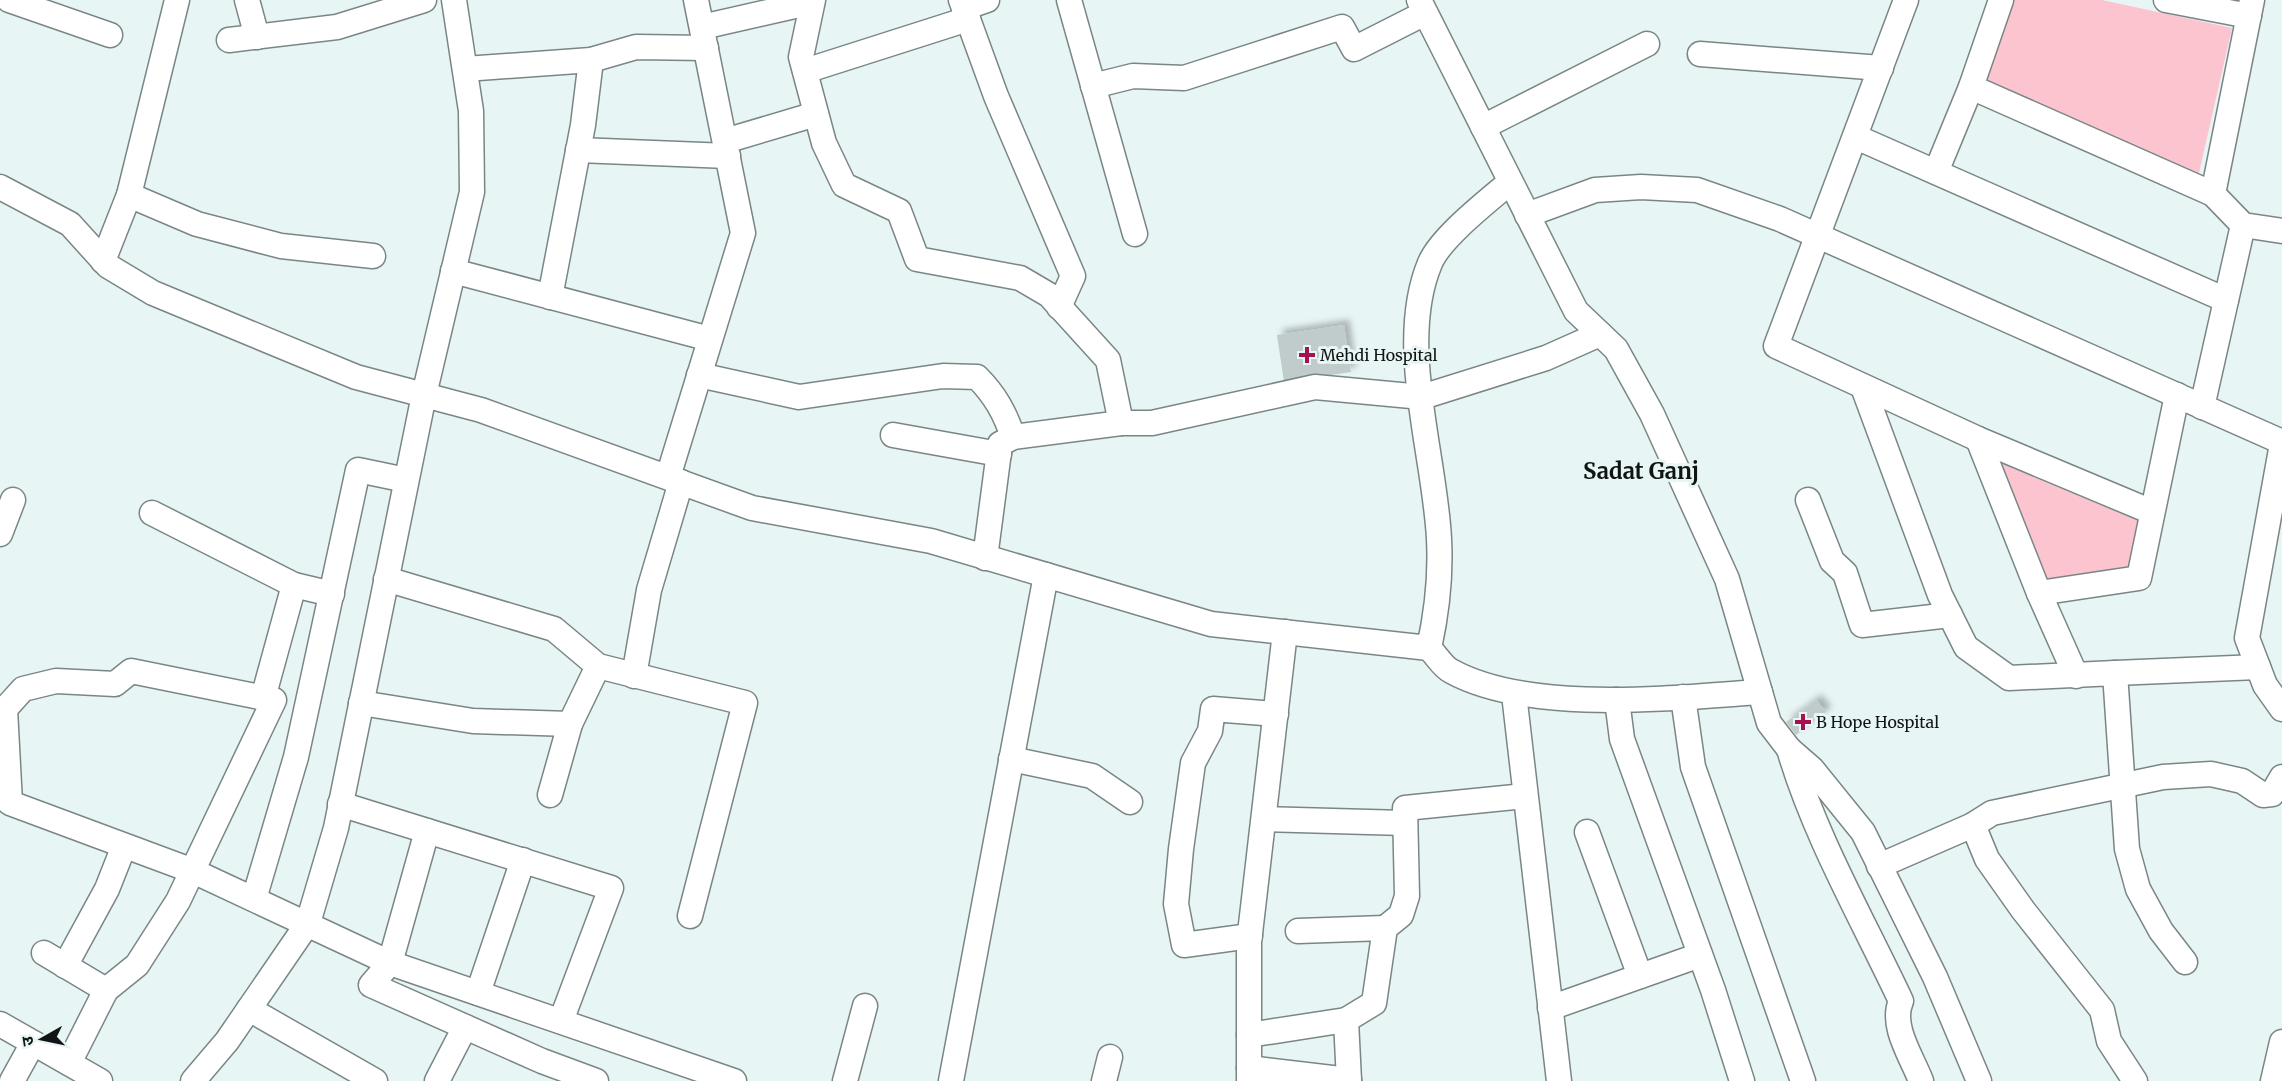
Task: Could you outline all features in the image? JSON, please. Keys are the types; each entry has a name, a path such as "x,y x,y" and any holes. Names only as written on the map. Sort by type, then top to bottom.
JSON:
{"street":[{"path":"9,0 110,35"},
{"path":"103,261 129,195 177,0"},
{"path":"247,0 257,37"},
{"path":"229,40 337,27 386,5 424,0"},
{"path":"193,1081 227,1041 308,923 340,804 424,395 472,192 471,111 454,0"},
{"path":"634,676 649,590 699,375 743,233 696,0"},
{"path":"805,71 987,0"},
{"path":"1069,0 1135,234"},
{"path":"1906,0 1776,346 1978,439 2152,512"},
{"path":"1936,172 1971,87 2001,0"},
{"path":"2166,0 2250,8 2213,194"},
{"path":"465,69 591,60 636,47 704,38 813,1"},
{"path":"813,1 801,57 824,143 844,185 898,211 916,259 1020,278 1049,295 1108,360 1121,423"},
{"path":"1093,86 1133,76 1184,78 1342,27 1354,49 1422,7 1576,311 1616,349 1652,414 1727,579 1769,723 1789,749 1812,769 1863,832 1935,977 1979,1081"},
{"path":"965,9 996,96 1072,276 1059,307"},
{"path":"1483,128 1647,44"},
{"path":"1700,54 1881,68"},
{"path":"550,297 578,150 591,60"},
{"path":"1971,87 2213,194 2243,225 2282,231"},
{"path":"578,150 726,148 816,114"},
{"path":"1856,137 2226,300"},
{"path":"1429,648 1438,611 1439,539 1416,352 1417,310 1431,261 1465,220 1510,183"},
{"path":"1527,215 1595,190 1641,187 1696,190 1780,219 2282,443 2247,638 2265,686 2282,709"},
{"path":"0,188 70,224 103,261 163,297 356,377 481,410 752,508 932,542 1211,624 1429,648 1450,671 1514,694 1617,700 1760,692"},
{"path":"129,195 197,224 281,246 373,256"},
{"path":"2202,407 2243,225"},
{"path":"453,271 711,339"},
{"path":"893,435 1006,446 1121,423 1152,423 1315,387 1422,397 1546,358 1600,334"},
{"path":"699,375 799,397 943,376 977,377 994,394 1006,416 1006,446 985,558"},
{"path":"1863,387 1940,595 1966,647 2009,678 2258,667"},
{"path":"2039,592 2139,578 2177,395"},
{"path":"1978,439 2039,592 2076,676"},
{"path":"254,899 296,757 358,470 406,480"},
{"path":"0,534 13,500"},
{"path":"1808,500 1832,561 1845,573 1862,625 1950,615"},
{"path":"152,513 294,585 332,594"},
{"path":"951,1081 1046,575"},
{"path":"386,579 554,629 598,666 745,703 690,916"},
{"path":"263,698 294,585"},
{"path":"1286,632 1250,936 1249,1074 1349,1081 1346,1020"},
{"path":"550,795 570,724 598,666"},
{"path":"69,1063 106,990 137,965 178,901 193,871 274,700 131,671 115,684 56,681 23,689 2,708 5,790 10,803 193,871 390,963 734,1081"},
{"path":"2115,673 2127,849 2138,889 2161,931 2185,962"},
{"path":"1514,694 1559,1081"},
{"path":"1683,697 1693,767 1803,1081"},
{"path":"1617,700 1622,740 1700,955 1742,1081"},
{"path":"361,704 473,721 570,724"},
{"path":"1250,936 1184,945 1176,904 1181,849 1193,764 1210,731 1213,709 1276,714"},
{"path":"1789,749 1796,773 1823,837 1901,1001 1897,1011 1899,1021 1907,1051 1922,1081"},
{"path":"1011,759 1092,776 1130,802"},
{"path":"1880,866 1973,825 1992,813 2163,777 2211,774 2242,781 2263,795 2272,794 2282,777"},
{"path":"1298,931 1385,928 1401,915 1407,896 1405,808 1525,796"},
{"path":"340,804 611,888 561,1021"},
{"path":"1264,819 1405,823"},
{"path":"1973,825 1988,859 2017,902 2102,1010 2109,1041 2135,1081"},
{"path":"427,831 390,963 371,985 542,1061 596,1081"},
{"path":"1587,832 1640,976"},
{"path":"65,966 107,889 124,846"},
{"path":"478,993 523,861"},
{"path":"1249,1035 1346,1020 1374,1003 1385,928"},
{"path":"44,953 106,990"},
{"path":"1550,1008 1700,955"},
{"path":"845,1081 865,1006"},
{"path":"249,1009 375,1081"},
{"path":"0,1024 100,1081"},
{"path":"437,1081 465,1027"},
{"path":"2277,1073 2282,1042"},
{"path":"12,1081 33,1043"},
{"path":"1104,1081 1110,1057"}],"shaded area":[{"path":"2012,0 2102,0 2232,28 2199,173 1982,82"},
{"path":"1996,461 2142,522 2132,568 2045,580"}],"building":[{"path":"1344,325 1351,372 1284,382 1277,335"},
{"path":"1816,700 1826,712 1796,735 1786,722"}],"place":[{"name":"Mehdi Hospital","path":"1307,355"},
{"name":"B Hope Hospital","path":"1803,722"}],"district":[{"name":"Sadat Ganj","path":"1641,471"}]}
